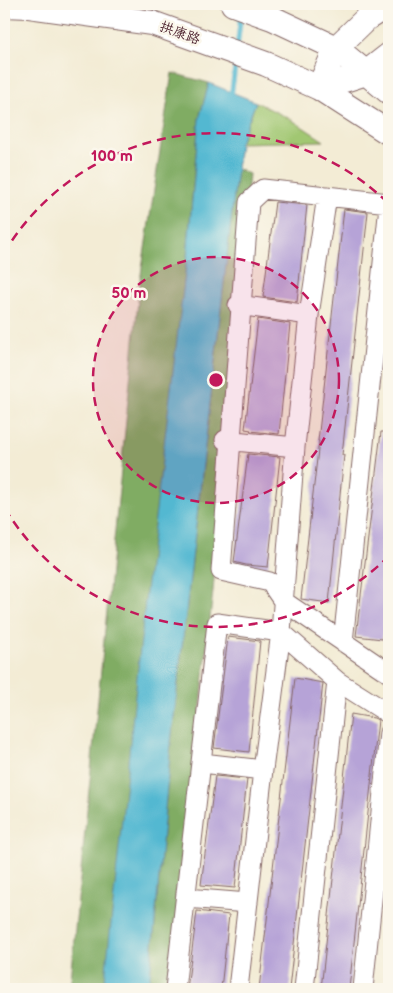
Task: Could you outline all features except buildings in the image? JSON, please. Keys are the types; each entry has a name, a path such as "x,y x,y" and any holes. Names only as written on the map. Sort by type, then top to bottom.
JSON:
{"main road":[{"path":"233,4 272,18 336,48 389,92"},
{"path":"318,88 336,48 366,19 389,4"},
{"name":"拱康路","path":"4,5 29,6 152,23 266,64 318,88 389,132"},
{"path":"318,88 366,72 389,55"}],"lane":[{"path":"343,642 389,204 263,188 249,202 222,571 270,582 283,601 389,674"},
{"path":"238,989 281,632 295,447 309,315 327,196"},
{"path":"238,306 309,315"},
{"path":"225,440 295,447"},
{"path":"175,989 217,624 281,632 337,682 389,714"},
{"path":"304,989 337,682"},
{"path":"363,989 389,733"},
{"path":"202,763 263,770"},
{"path":"186,898 248,903"}],"green space":[{"path":"172,73 209,83 199,119 187,257 105,989 69,989 140,281"},
{"path":"256,102 292,120 324,141 240,143"},
{"path":"237,169 249,174 213,591 171,989 149,989 171,743"}],"water":[{"path":"209,83 256,102 240,143 171,743 149,989 104,989 147,583 187,257 199,119"}],"waterway":[{"path":"237,48 241,14"},
{"path":"231,97 236,59"}]}
